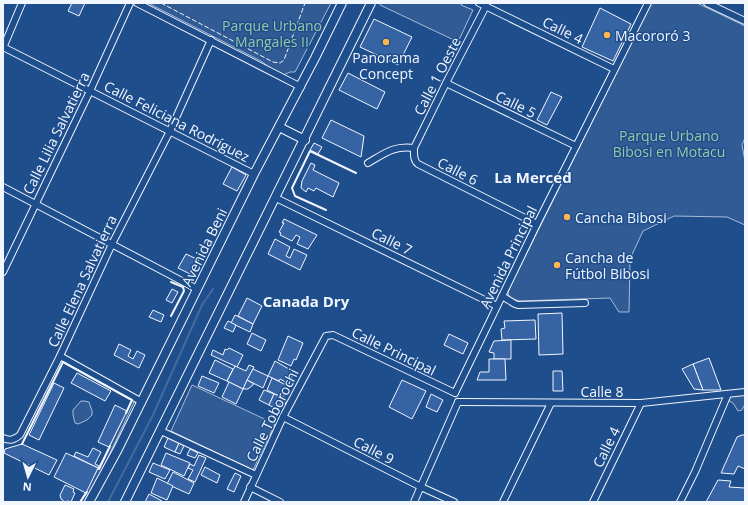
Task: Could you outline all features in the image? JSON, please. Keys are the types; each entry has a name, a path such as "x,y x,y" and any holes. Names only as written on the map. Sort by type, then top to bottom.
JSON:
{"street":[{"path":"3,47 22,3"},
{"name":"Calle Lilia Salvatierra","path":"3,272 90,91 130,3"},
{"path":"137,3 301,86"},
{"name":"Avenida Beni","path":"89,502 142,402 254,174 301,86 342,3"},
{"path":"125,502 305,140 371,3"},
{"name":"Calle 4","path":"479,3 614,69"},
{"name":"Avenida Principal","path":"455,393 537,224 648,3"},
{"path":"707,3 745,21"},
{"name":"Calle 1 Oeste","path":"414,158 414,148 486,6"},
{"name":"Calle Elena Salvatierra","path":"3,438 7,440 14,440 20,435 60,356 112,244 170,131 211,40"},
{"name":"Calle Feliciana Rodríguez","path":"3,47 254,174"},
{"name":"Calle 5","path":"446,83 576,146"},
{"path":"279,128 305,140"},
{"path":"368,163 395,148 407,146 414,148"},
{"name":"Calle 6","path":"414,158 415,162 418,164 537,224"},
{"path":"3,187 197,289"},
{"name":"Calle 7","path":"276,198 497,306"},
{"path":"502,296 518,305 585,303"},
{"name":"Calle Principal","path":"323,339 328,334 333,335 455,393"},
{"name":"Calle Toborochi","path":"244,502 283,417 323,339"},
{"path":"60,356 142,402"},
{"name":"Calle 8","path":"458,402 641,403 745,392"},
{"path":"414,502 458,402 455,393"},
{"path":"680,502 728,394"},
{"path":"503,502 551,403"},
{"name":"Calle 4","path":"594,502 641,403"},
{"name":"Calle 9","path":"283,417 421,487 454,502"},
{"path":"161,431 256,475"},
{"path":"93,502 109,473 117,451"},
{"path":"250,487 280,502"}],"shaded area":[{"name":"Parque Urbano Mangales II","path":"148,3 331,3 295,72 290,72 281,76 261,61"},
{"path":"381,3 462,3 461,5 473,10 458,42 380,5"},
{"name":"Parque Urbano Bibosi en Motacu","path":"651,3 697,3 745,26 745,138 742,145 745,161 745,225 727,217 674,216 643,231 630,259 629,312 619,312 610,298 519,301 511,298 508,294 509,289"},
{"path":"192,385 275,424 253,470 171,431"},
{"path":"745,394 745,404 742,410 738,411 729,399 733,395"},
{"path":"133,398 135,400 87,502 80,502 109,448"},
{"path":"81,401 89,402 92,415 87,420 78,424 75,423 73,410"}],"building":[{"path":"72,3 85,3 79,16 68,11"},
{"name":"Macororó 3","path":"600,8 631,24 613,61 582,47"},
{"name":"Panorama Concept","path":"374,19 412,37 398,65 360,47"},
{"path":"348,73 385,92 377,109 339,90"},
{"path":"551,92 562,97 547,125 537,120"},
{"path":"331,120 364,136 361,157 322,138"},
{"path":"314,143 322,147 318,154 310,150"},
{"path":"311,163 315,165 313,170 339,183 333,197 316,188 314,191 308,188 306,192 301,188 302,181"},
{"path":"232,167 246,175 237,191 223,184"},
{"path":"284,219 317,235 308,249 297,244 300,237 296,235 292,241 280,235 281,233 279,232 284,223 282,223"},
{"path":"275,239 290,247 286,256 290,258 294,249 307,255 300,270 268,254"},
{"path":"186,254 199,260 192,275 178,268"},
{"path":"172,289 178,292 172,303 166,300"},
{"path":"247,298 262,306 253,324 238,316"},
{"path":"153,310 164,315 161,322 149,317"},
{"path":"562,313 563,354 539,355 538,314"},
{"path":"235,315 253,324 250,332 231,323"},
{"path":"535,320 536,339 502,340 501,329 505,328 504,321"},
{"path":"228,321 236,325 233,332 224,328"},
{"path":"252,333 266,340 261,351 247,344"},
{"path":"449,334 468,343 463,354 444,345"},
{"path":"288,336 303,343 296,360 294,359 291,366 278,360"},
{"path":"511,340 511,359 494,359 494,353 489,352 494,341"},
{"path":"119,344 131,350 128,356 133,359 137,351 145,355 139,368 114,355"},
{"path":"229,348 243,355 237,367 211,355 213,350 223,355 225,349 227,350"},
{"path":"709,358 721,390 703,390 693,364"},
{"path":"489,359 505,359 506,380 477,380 480,372 489,372"},
{"path":"215,360 233,369 227,381 209,373"},
{"path":"275,361 294,372 289,384 280,379 279,381 268,376"},
{"path":"693,364 703,390 694,389 682,369"},
{"path":"249,365 254,367 243,389 227,381 235,366 246,371"},
{"path":"253,369 268,376 263,388 247,380"},
{"path":"553,371 562,371 563,391 553,391"},
{"path":"77,373 111,391 105,401 71,383"},
{"path":"202,376 219,383 214,393 198,386"},
{"path":"272,378 286,385 282,392 285,393 283,398 267,390"},
{"path":"247,380 254,384 248,389 243,389"},
{"path":"402,380 426,391 412,419 389,407"},
{"path":"229,382 243,389 236,404 222,397"},
{"path":"54,383 64,388 39,440 29,435"},
{"path":"264,390 274,394 269,405 259,400"},
{"path":"274,394 287,399 285,405 281,403 274,408 269,405"},
{"path":"431,394 443,400 437,412 426,407"},
{"path":"115,405 127,411 109,447 98,442"},
{"path":"745,435 745,469 738,466 734,474 721,473 737,437"},
{"path":"168,438 179,443 175,452 164,447"},
{"path":"179,443 184,446 180,454 175,452"},
{"path":"22,444 57,460 49,475 4,453 5,449"},
{"path":"93,448 101,452 95,464 99,466 98,468 74,456 76,452 88,457"},
{"path":"190,449 198,453 195,458 187,455"},
{"path":"66,453 98,468 86,493 54,477"},
{"path":"166,453 190,463 184,476 161,465"},
{"path":"199,455 206,458 195,482 188,479 193,470 188,468 190,464 194,466"},
{"path":"153,463 170,470 165,479 149,472"},
{"path":"205,467 220,475 217,483 201,475"},
{"path":"173,472 194,483 189,494 167,484"},
{"path":"235,473 241,476 234,492 227,489"},
{"path":"157,478 173,486 167,500 151,493"},
{"path":"718,480 731,481 729,487 745,488 745,502 706,502"},
{"path":"65,485 74,489 73,492 75,493 71,502 65,502 61,499 60,495"},
{"path":"149,494 162,501 145,502"}],"waterway":[{"path":"108,502 153,415 202,305 213,289"}],"fence":[{"path":"161,3 273,62 280,63 284,60 305,3"}],"wall":[{"path":"326,210 295,196 292,188 310,151 356,173"},
{"path":"171,282 183,287 184,291 171,316"},
{"path":"22,444 63,362 132,400 126,413"},
{"path":"99,469 110,446"},
{"path":"80,502 87,492"}],"place":[{"name":"Macororó 3","path":"607,35"},
{"name":"Panorama Concept","path":"386,42"},
{"name":"Cancha Bibosi","path":"567,217"},
{"name":"Cancha de Fútbol Bibosi","path":"557,265"}],"district":[{"name":"La Merced","path":"533,177"},
{"name":"Canada Dry","path":"306,301"}]}
